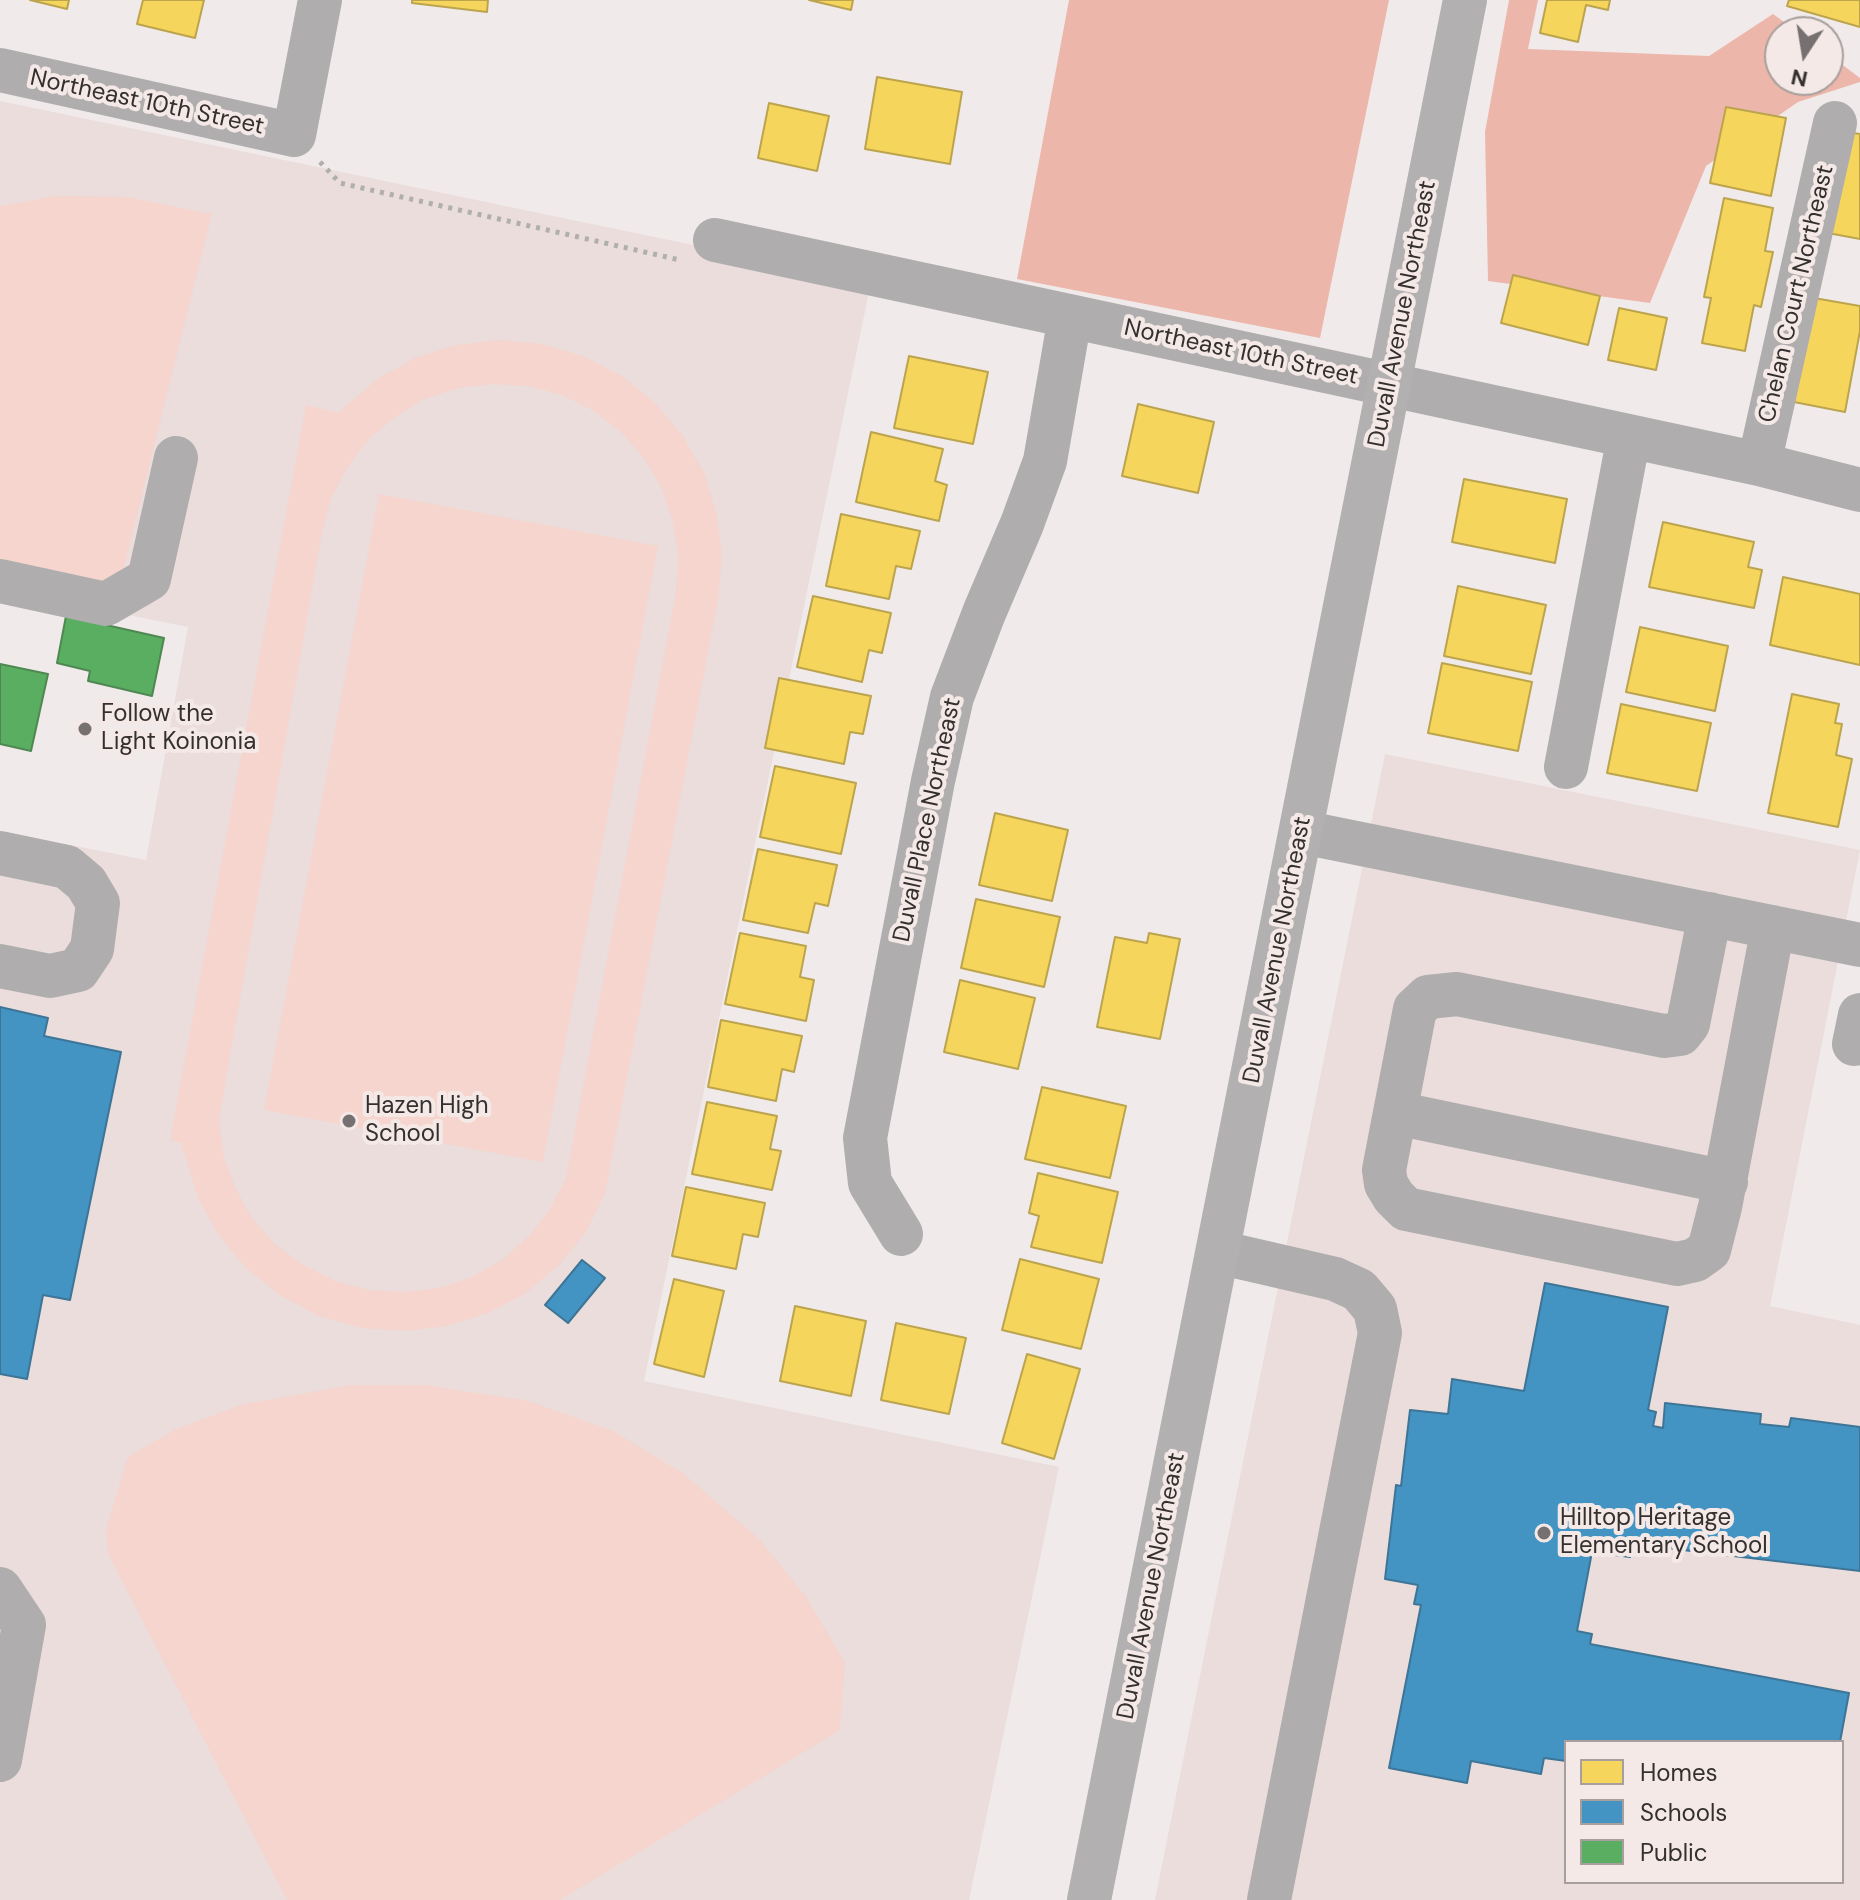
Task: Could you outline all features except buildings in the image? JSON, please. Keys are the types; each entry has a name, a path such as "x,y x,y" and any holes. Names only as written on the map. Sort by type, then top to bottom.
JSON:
{"main road":[{"name":"Duvall Avenue Northeast","path":"1089,1900 1465,0"}],"street":[{"path":"294,135 320,0"},
{"name":"Northeast 10th Street","path":"0,70 294,135"},
{"name":"Chelan Court Northeast","path":"1759,464 1835,123"},
{"name":"Northeast 10th Street","path":"715,240 1759,464 1860,490"},
{"name":"Duvall Place Northeast","path":"901,1234 870,1183 865,1138 952,697 1045,461 1070,317"},
{"path":"1566,767 1629,436"},
{"path":"0,581 106,604 149,579 176,458"},
{"path":"1302,832 1860,945"},
{"path":"0,853 67,867 86,883 98,903 92,949 78,970 50,976 0,966"},
{"path":"1710,914 1688,1024 1680,1034 1664,1036 1445,993 1428,997 1415,1009 1384,1170 1386,1184 1406,1209 1677,1264 1695,1260 1709,1250 1726,1182 1773,927"},
{"path":"1396,1113 1726,1182"},
{"path":"1218,1252 1335,1279 1359,1290 1375,1309 1380,1333 1269,1900"},
{"path":"0,1589 24,1625 0,1760"}],"path":[{"path":"294,135 340,183 679,261 715,240"}],"shaded area":[{"path":"1069,0 1389,0 1320,338 1017,279"},
{"path":"1509,0 1538,0 1528,49 1709,56 1764,20 1764,96 1817,96 1798,102 1706,166 1650,303 1488,281 1485,132"},
{"path":"1844,66 1860,78 1860,82 1844,87"},
{"name":"Hazen High School","path":"0,101 871,282 644,1381 1059,1467 969,1900 0,1900 0,831 146,860 188,627 0,589"},
{"path":"56,196 127,197 212,214 122,575 103,588 0,563 0,206"},
{"path":"499,340 542,344 583,356 622,376 655,403 683,436 704,473 717,515 722,557 718,600 605,1193 586,1232 559,1265 526,1293 488,1313 447,1326 404,1331 361,1328 319,1316 281,1296 247,1269 219,1236 198,1198 181,1143 170,1140 306,405 338,413 377,379 415,358 456,345","holes":["493,384 528,386 562,395 594,411 621,432 644,458 662,489 673,522 678,557 676,592 566,1178 550,1209 529,1236 502,1260 472,1277 439,1288 404,1292 369,1290 335,1281 303,1265 275,1244 252,1218 235,1187 223,1154 219,1119 322,533 331,499 347,468 368,440 395,417 425,399 458,388"]},
{"path":"379,494 658,546 543,1162 264,1110"},
{"name":"Hilltop Heritage Elementary School","path":"1385,754 1860,850 1770,1306 1860,1325 1860,1900 1155,1900"},
{"path":"352,1385 425,1385 529,1401 613,1431 684,1474 759,1539 807,1598 845,1663 840,1730 560,1900 287,1900 108,1554 106,1529 128,1457 176,1429 244,1404"}],"place":[{"name":"Follow the Light Koinonia","path":"85,729"},
{"name":"Hazen High School","path":"349,1121"},
{"name":"Hilltop Heritage Elementary School","path":"1544,1533"}]}
